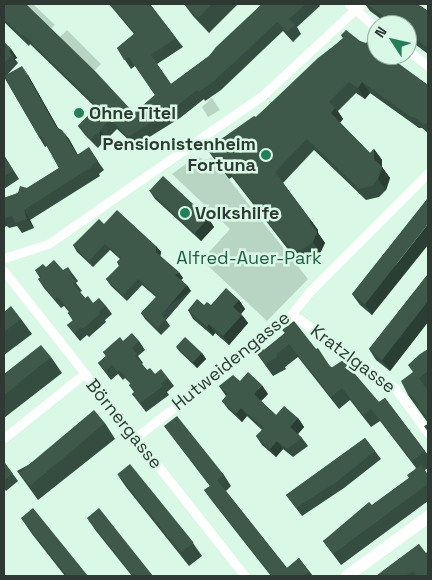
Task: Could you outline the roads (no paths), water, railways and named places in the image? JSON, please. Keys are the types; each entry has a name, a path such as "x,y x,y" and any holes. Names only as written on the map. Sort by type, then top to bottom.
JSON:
{"main road":[{"path":"347,576 428,517"}],"street":[{"path":"4,258 48,244 262,96 355,6 367,18"},
{"path":"417,58 428,66"},
{"name":"Hutweidengasse","path":"135,438 290,316 310,291 428,173"},
{"name":"Börnergasse","path":"4,271 245,576"},
{"name":"Kratzlgasse","path":"290,316 299,319 398,385 428,433"},
{"path":"4,438 84,374"}],"place":[{"name":"Ohne Titel","path":"79,113"},
{"name":"Pensionistenheim Fortuna","path":"266,155"},
{"name":"Volkshilfe","path":"185,213"}],"park label":[{"name":"Alfred-Auer-Park","path":"249,258"}]}
